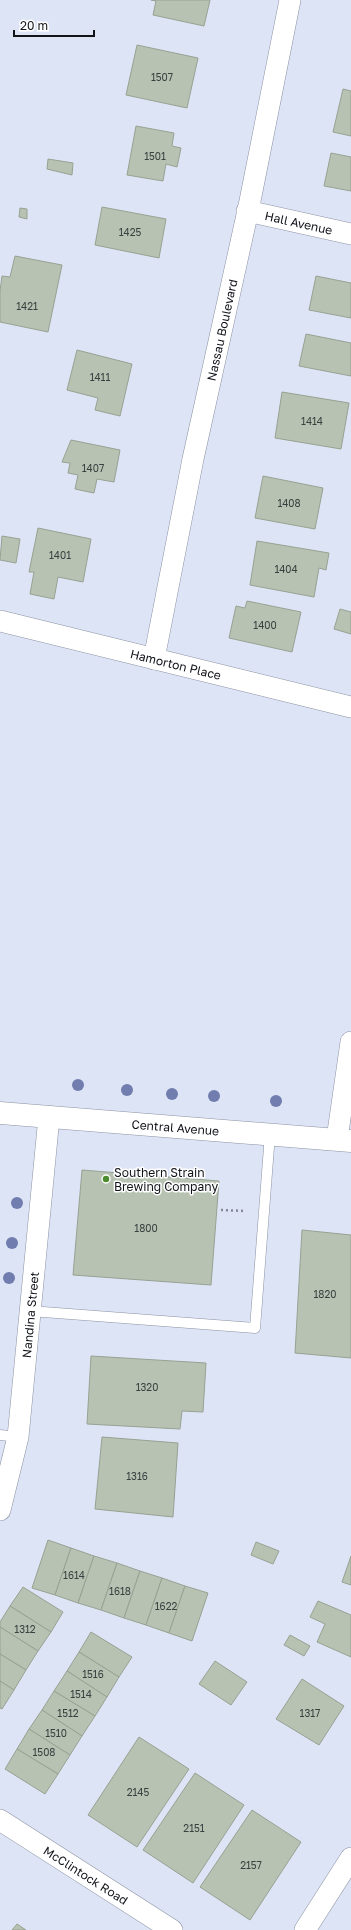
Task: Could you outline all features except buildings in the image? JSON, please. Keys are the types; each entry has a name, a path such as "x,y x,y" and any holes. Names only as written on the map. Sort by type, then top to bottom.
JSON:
{"main road":[{"name":"Central Avenue","path":"0,1113 344,1140"}],"street":[{"name":"Nassau Boulevard","path":"154,659 193,459 247,211 290,0"},
{"name":"Hall Avenue","path":"247,211 351,234"},
{"name":"Hamorton Place","path":"0,621 351,707"},
{"path":"344,1140 351,1042"},
{"name":"Nandina Street","path":"0,1510 9,1436 30,1311 49,1117"},
{"name":"McClintock Road","path":"0,1820 172,1930"},
{"path":"305,1930 351,1858"}],"lane":[{"path":"30,1311 255,1328 270,1134"}],"path":[{"path":"221,1210 264,1212"}],"place":[{"name":"Southern Strain Brewing Company","path":"106,1179"}]}
